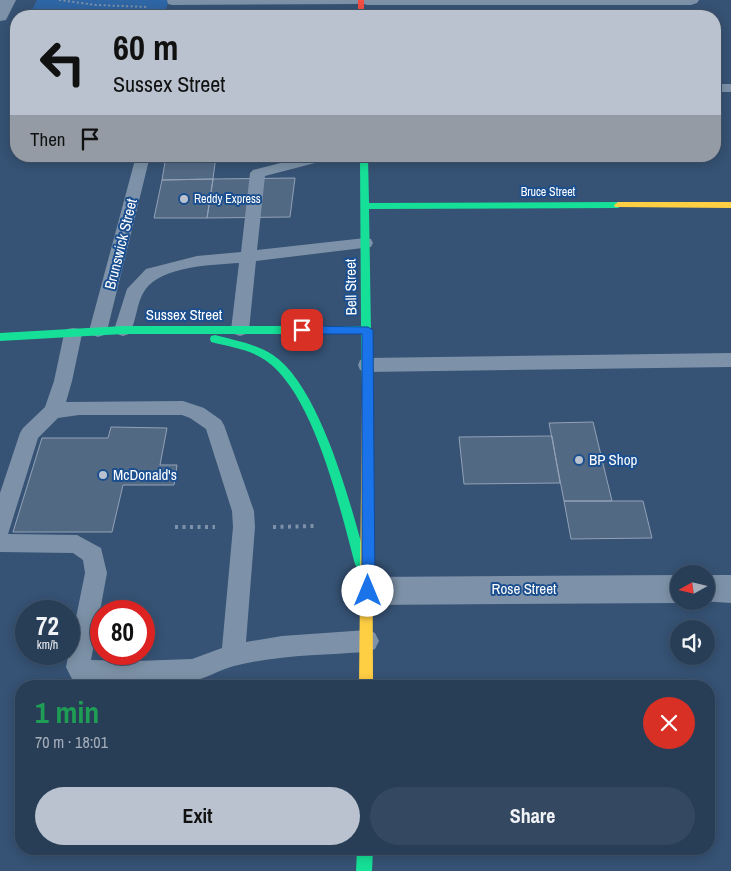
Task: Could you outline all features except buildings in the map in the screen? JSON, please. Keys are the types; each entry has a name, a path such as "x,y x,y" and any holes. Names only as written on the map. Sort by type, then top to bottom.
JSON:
{"main road":[{"name":"Bell Street","path":"364,162 368,330 366,680"},
{"name":"Bruce Street","path":"364,206 731,205"},
{"name":"Sussex Street","path":"0,337 124,330 368,330"},
{"path":"174,330 244,346 275,362 294,382 312,416 350,522 368,591"},
{"path":"364,871 365,855"}],"street":[{"path":"0,16 8,0"},
{"path":"367,0 691,0"},
{"path":"715,589 731,588"},
{"name":"Rose Street","path":"368,591 670,589"}],"lane":[{"path":"175,6 359,0"},
{"name":"Brunswick Street","path":"98,331 141,162"},
{"path":"240,330 258,174 303,162"},
{"path":"124,330 136,289 152,273 197,261 365,243"},
{"path":"0,528 26,441 30,433 53,411 63,381 73,334"},
{"path":"367,364 731,360"},
{"path":"53,411 79,408 183,408 197,413 214,425 243,511 244,527 233,655"},
{"path":"0,543 77,544 93,555 96,573 78,667 81,671 136,673 192,670 233,655 282,647 367,641"}],"path":[{"path":"60,0 96,5 175,6"}],"shaded area":[{"path":"37,0 169,0 166,10 32,10"}],"traffic: fast":[{"path":"364,162 367,394"},
{"path":"365,206 618,205"},
{"path":"0,337 123,330 367,330"},
{"path":"215,339 262,353 275,362 290,379 317,427 339,486 361,564"},
{"path":"364,871 365,855"}],"traffic: slow":[{"path":"618,205 731,205"},
{"path":"366,680 367,394"}],"traffic: jam":[{"path":"361,0 361,10"}],"place":[{"name":"Reddy Express","path":"184,199"},
{"name":"BP Shop","path":"579,460"},
{"name":"McDonald's","path":"103,475"}],"route":[{"path":"302,330 368,330 368,591"}]}
